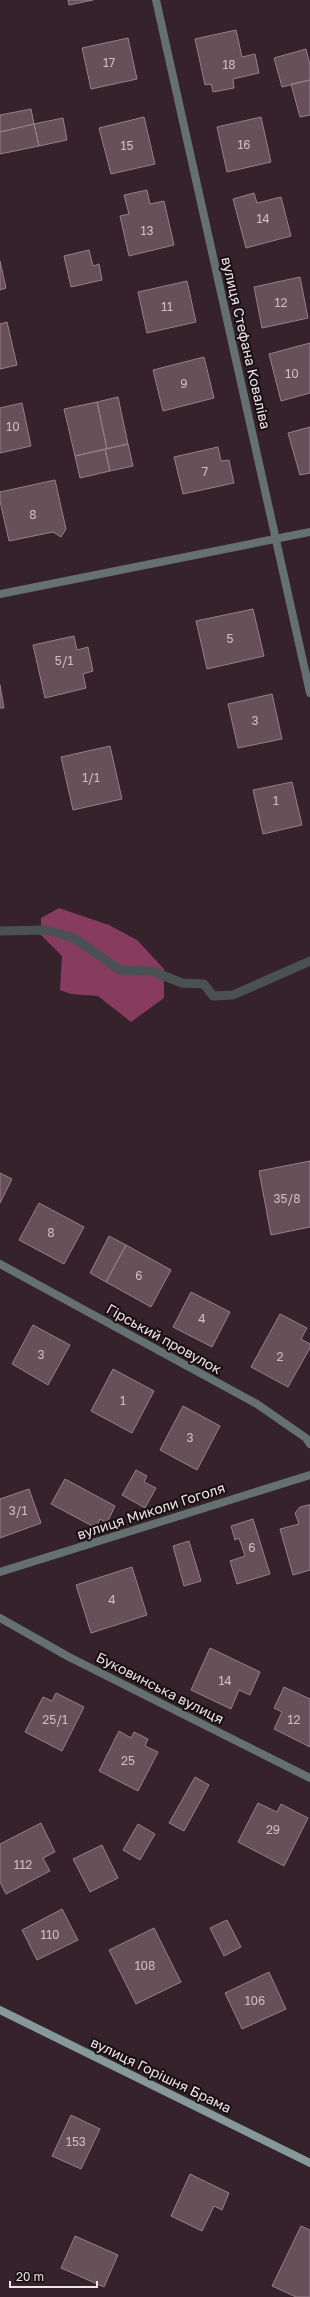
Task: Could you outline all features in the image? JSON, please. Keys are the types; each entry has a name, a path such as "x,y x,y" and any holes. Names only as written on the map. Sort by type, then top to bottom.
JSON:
{"street":[{"name":"вулиця Стефана Коваліва","path":"156,0 310,693"},
{"path":"0,594 310,532"},
{"name":"Гірський провулок","path":"0,1264 257,1404 306,1438 310,1444"},
{"name":"вулиця Миколи Гоголя","path":"0,1572 310,1474"},
{"name":"Буковинська вулиця","path":"0,1618 69,1657 310,1778"},
{"name":"вулиця Горішня Брама","path":"0,2010 310,2163"}],"shaded area":[{"path":"59,908 109,925 137,940 164,969 164,998 131,1022 98,996 71,994 60,990 62,956 41,935 41,918"}],"building":[{"path":"68,0 93,0 69,5"},
{"path":"236,30 242,57 255,54 259,73 233,79 234,88 213,92 211,84 205,85 195,39"},
{"path":"128,38 137,79 91,89 82,48"},
{"path":"306,49 310,65 310,80 282,87 274,58"},
{"path":"310,80 310,115 300,117 291,84"},
{"path":"31,109 34,124 0,132 0,115"},
{"path":"144,117 155,164 111,174 99,128"},
{"path":"261,117 271,162 227,172 217,127"},
{"path":"63,118 67,140 39,146 34,124"},
{"path":"34,124 39,146 0,154 0,132"},
{"path":"147,190 150,204 164,201 174,245 129,256 120,216 129,214 124,195"},
{"path":"254,193 257,203 281,197 291,236 246,248 233,199"},
{"path":"89,250 93,266 99,264 102,280 71,287 64,256"},
{"path":"0,261 6,288 0,290"},
{"path":"300,277 308,318 262,328 254,287"},
{"path":"187,281 196,322 147,333 138,292"},
{"path":"7,322 17,365 0,369 0,324"},
{"path":"310,343 310,393 281,401 269,354"},
{"path":"204,357 214,398 163,411 153,370"},
{"path":"118,397 128,444 107,449 97,402"},
{"path":"97,402 107,449 75,456 64,409"},
{"path":"22,403 31,446 0,453 0,408"},
{"path":"310,427 310,473 300,475 288,433"},
{"path":"128,444 133,466 110,471 105,449"},
{"path":"218,447 221,461 229,460 234,483 183,494 174,457"},
{"path":"105,449 110,471 80,478 75,456"},
{"path":"55,480 66,529 61,537 53,532 9,541 0,501 0,492"},
{"path":"253,609 264,656 207,669 196,621"},
{"path":"74,636 77,650 88,647 93,671 83,674 86,688 45,698 33,645"},
{"path":"0,685 4,708 0,708"},
{"path":"272,694 282,739 238,748 228,704"},
{"path":"110,746 122,799 73,810 61,757"},
{"path":"292,782 302,825 263,834 253,790"},
{"path":"310,1161 310,1227 271,1235 259,1171"},
{"path":"0,1173 12,1179 0,1203"},
{"path":"39,1203 84,1227 64,1264 19,1240"},
{"path":"109,1236 126,1245 106,1282 90,1273"},
{"path":"126,1245 171,1270 151,1307 106,1282"},
{"path":"191,1292 230,1312 212,1347 173,1327"},
{"path":"280,1314 307,1328 301,1339 310,1344 310,1348 288,1387 251,1367"},
{"path":"33,1325 70,1345 48,1385 12,1364"},
{"path":"113,1369 154,1391 132,1433 91,1411"},
{"path":"183,1406 220,1426 197,1470 160,1450"},
{"path":"136,1470 147,1476 144,1482 156,1488 145,1508 122,1495"},
{"path":"65,1479 115,1506 107,1523 100,1519 96,1528 51,1504"},
{"path":"29,1489 41,1523 0,1538 0,1499"},
{"path":"310,1505 310,1570 293,1575 280,1529 299,1524 295,1513 300,1507"},
{"path":"253,1519 270,1574 237,1584 230,1561 245,1556 239,1538 235,1540 231,1526"},
{"path":"189,1541 201,1581 184,1586 173,1546"},
{"path":"132,1567 147,1615 91,1633 76,1585"},
{"path":"210,1648 260,1672 250,1695 239,1690 231,1709 191,1690"},
{"path":"284,1687 310,1699 310,1747 274,1729 282,1712 274,1708"},
{"path":"56,1693 84,1707 62,1751 25,1732 43,1697 52,1701"},
{"path":"119,1731 131,1738 134,1732 148,1739 145,1746 158,1752 138,1791 99,1771"},
{"path":"195,1777 209,1785 184,1831 169,1823"},
{"path":"258,1803 277,1812 281,1804 308,1818 284,1866 238,1842"},
{"path":"41,1823 55,1852 43,1858 50,1871 6,1894 0,1882 0,1844"},
{"path":"138,1824 155,1834 140,1860 123,1850"},
{"path":"102,1845 118,1878 90,1892 73,1859"},
{"path":"62,1909 78,1940 37,1960 22,1930"},
{"path":"227,1920 241,1947 224,1956 210,1928"},
{"path":"154,1928 181,1982 136,2004 109,1950"},
{"path":"269,1972 286,2009 242,2029 225,1993"},
{"path":"71,2115 100,2129 81,2169 52,2156"},
{"path":"190,2174 229,2193 222,2210 214,2206 202,2231 171,2216"},
{"path":"301,2226 310,2230 310,2297 296,2297 272,2286"},
{"path":"75,2236 118,2255 104,2287 61,2268"}],"waterway":[{"path":"0,931 46,930 74,938 120,970 152,971 182,983 204,984 213,996 233,995 310,961"}]}
